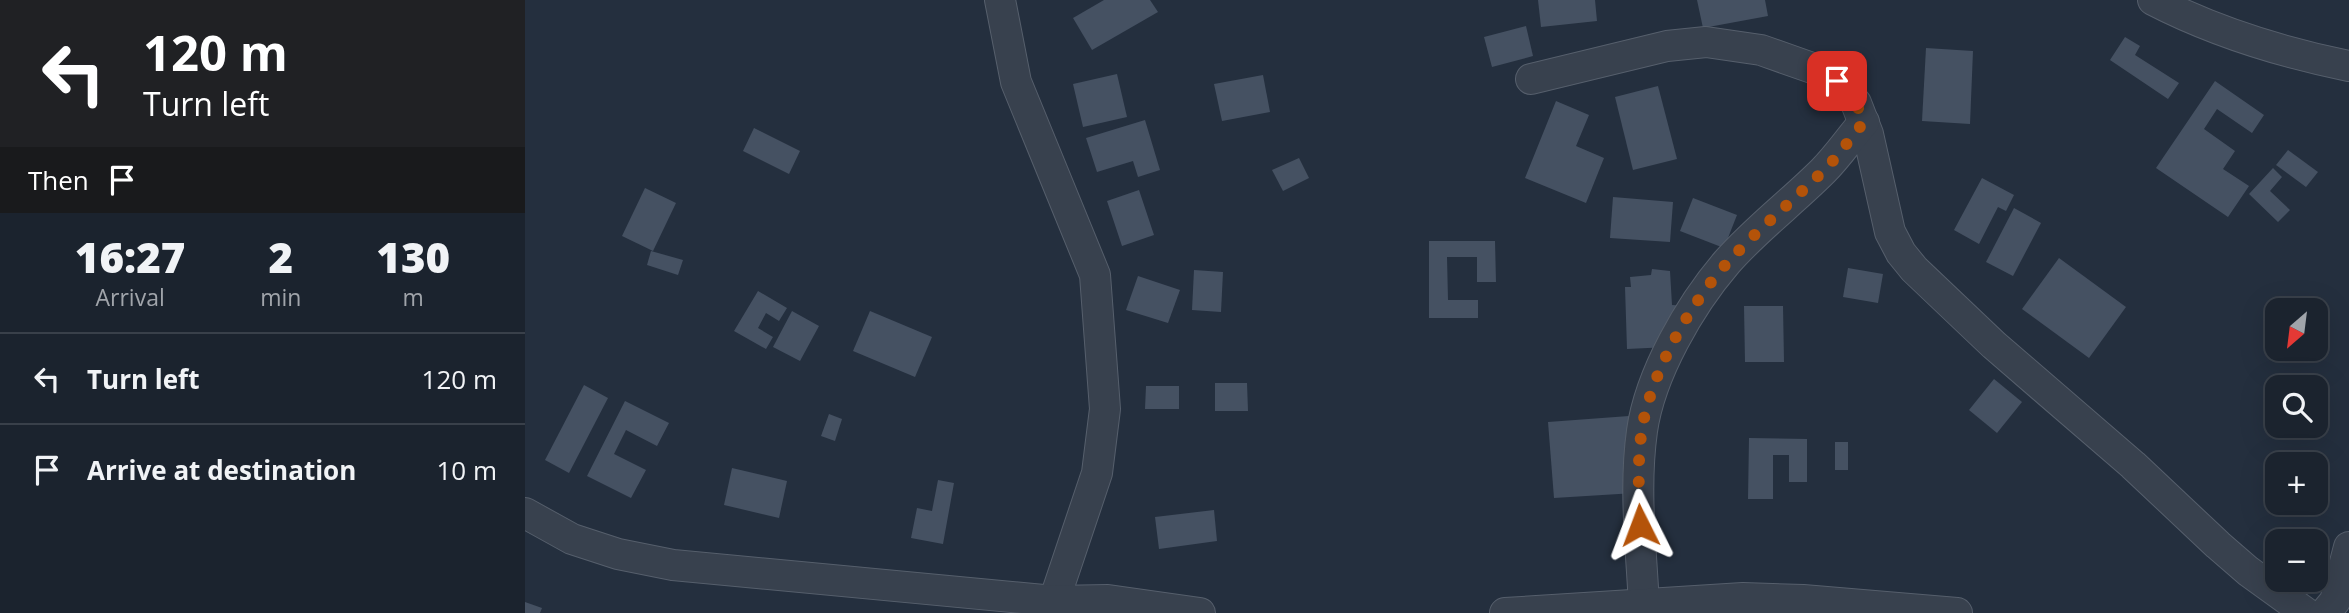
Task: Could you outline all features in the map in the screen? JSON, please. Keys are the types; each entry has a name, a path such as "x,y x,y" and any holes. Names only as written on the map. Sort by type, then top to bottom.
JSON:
{"street":[{"path":"1000,0 1016,82 1095,275 1105,409 1097,473 1054,601"},
{"path":"2171,4 2272,49 2349,66"},
{"path":"1531,79 1667,46 1706,42 1761,50 1837,81 1856,103 1864,122 1890,232 1901,253 1914,269 1994,345 2133,465 2218,545 2248,571 2306,613"},
{"path":"1644,605 1638,472 1642,428 1654,384 1702,294 1728,262 1766,223 1825,170 1864,122"},
{"path":"525,513 572,539 618,554 673,565 1054,601 1108,600 1200,613"},
{"path":"2325,613 2335,601 2347,569"},
{"path":"1504,613 1743,598 1803,600 1957,613"}],"building":[{"path":"1104,0 1150,0 1158,12 1092,50 1073,18"},
{"path":"1538,0 1595,0 1597,21 1541,27"},
{"path":"1697,0 1765,0 1768,16 1703,28"},
{"path":"1526,26 1533,56 1492,67 1484,37"},
{"path":"2125,37 2140,46 2135,55 2179,83 2168,99 2110,60"},
{"path":"1926,48 1973,51 1970,124 1922,121"},
{"path":"1117,74 1127,117 1083,127 1073,84"},
{"path":"1263,75 1270,112 1222,121 1214,84"},
{"path":"2215,81 2264,115 2252,133 2217,109 2204,129 2235,151 2223,169 2249,186 2228,217 2156,168"},
{"path":"1658,86 1677,159 1633,170 1615,97"},
{"path":"1556,101 1589,115 1576,146 1604,158 1586,203 1525,178"},
{"path":"1145,120 1160,170 1138,177 1133,161 1097,172 1086,138"},
{"path":"754,128 800,151 789,174 743,151"},
{"path":"2288,150 2318,172 2306,187 2276,165"},
{"path":"1299,158 1309,178 1283,191 1272,170"},
{"path":"2273,168 2282,177 2270,191 2290,210 2278,222 2249,194"},
{"path":"1982,178 2014,195 2006,211 1998,207 1979,244 1954,230"},
{"path":"645,188 676,203 653,251 622,236"},
{"path":"1139,190 1154,235 1122,246 1107,201"},
{"path":"1613,197 1673,202 1670,242 1610,238"},
{"path":"1693,198 1737,215 1724,248 1680,231"},
{"path":"2014,208 2041,223 2013,276 1986,262"},
{"path":"1429,241 1495,241 1496,282 1477,282 1477,257 1447,257 1448,300 1478,300 1478,318 1429,318"},
{"path":"651,251 683,260 678,275 647,265"},
{"path":"2059,258 2126,307 2089,358 2022,309"},
{"path":"1848,268 1883,274 1878,303 1843,297"},
{"path":"1652,269 1670,271 1672,305 1687,306 1689,346 1627,349 1625,287 1631,287 1630,277 1651,275"},
{"path":"1194,270 1223,272 1221,312 1192,310"},
{"path":"1138,276 1180,290 1168,323 1126,310"},
{"path":"758,291 787,308 779,321 766,313 758,328 773,337 766,349 734,331"},
{"path":"1744,306 1783,306 1784,362 1745,362"},
{"path":"792,311 819,326 800,361 773,347"},
{"path":"870,311 932,337 915,377 853,351"},
{"path":"1994,379 2022,402 1997,433 1969,410"},
{"path":"1215,383 1247,383 1248,411 1215,411"},
{"path":"584,385 608,398 569,473 545,460"},
{"path":"1146,386 1179,386 1179,409 1145,409"},
{"path":"625,401 669,423 657,446 626,430 614,454 646,470 631,498 587,476"},
{"path":"829,414 842,419 835,441 821,436"},
{"path":"1629,416 1635,493 1554,498 1548,422"},
{"path":"1749,438 1807,439 1807,482 1789,482 1789,455 1773,455 1773,499 1748,499"},
{"path":"1835,442 1848,442 1848,470 1835,470"},
{"path":"732,468 787,481 779,518 724,505"},
{"path":"938,480 954,483 943,544 911,538 917,508 932,511"},
{"path":"1214,510 1217,541 1159,549 1155,517"},
{"path":"525,602 542,608 540,613 525,613"}],"route":[{"path":"1640,525 1638,472 1642,428 1654,384 1702,294 1728,262 1766,223 1825,170 1864,122 1856,103 1837,81"}]}
